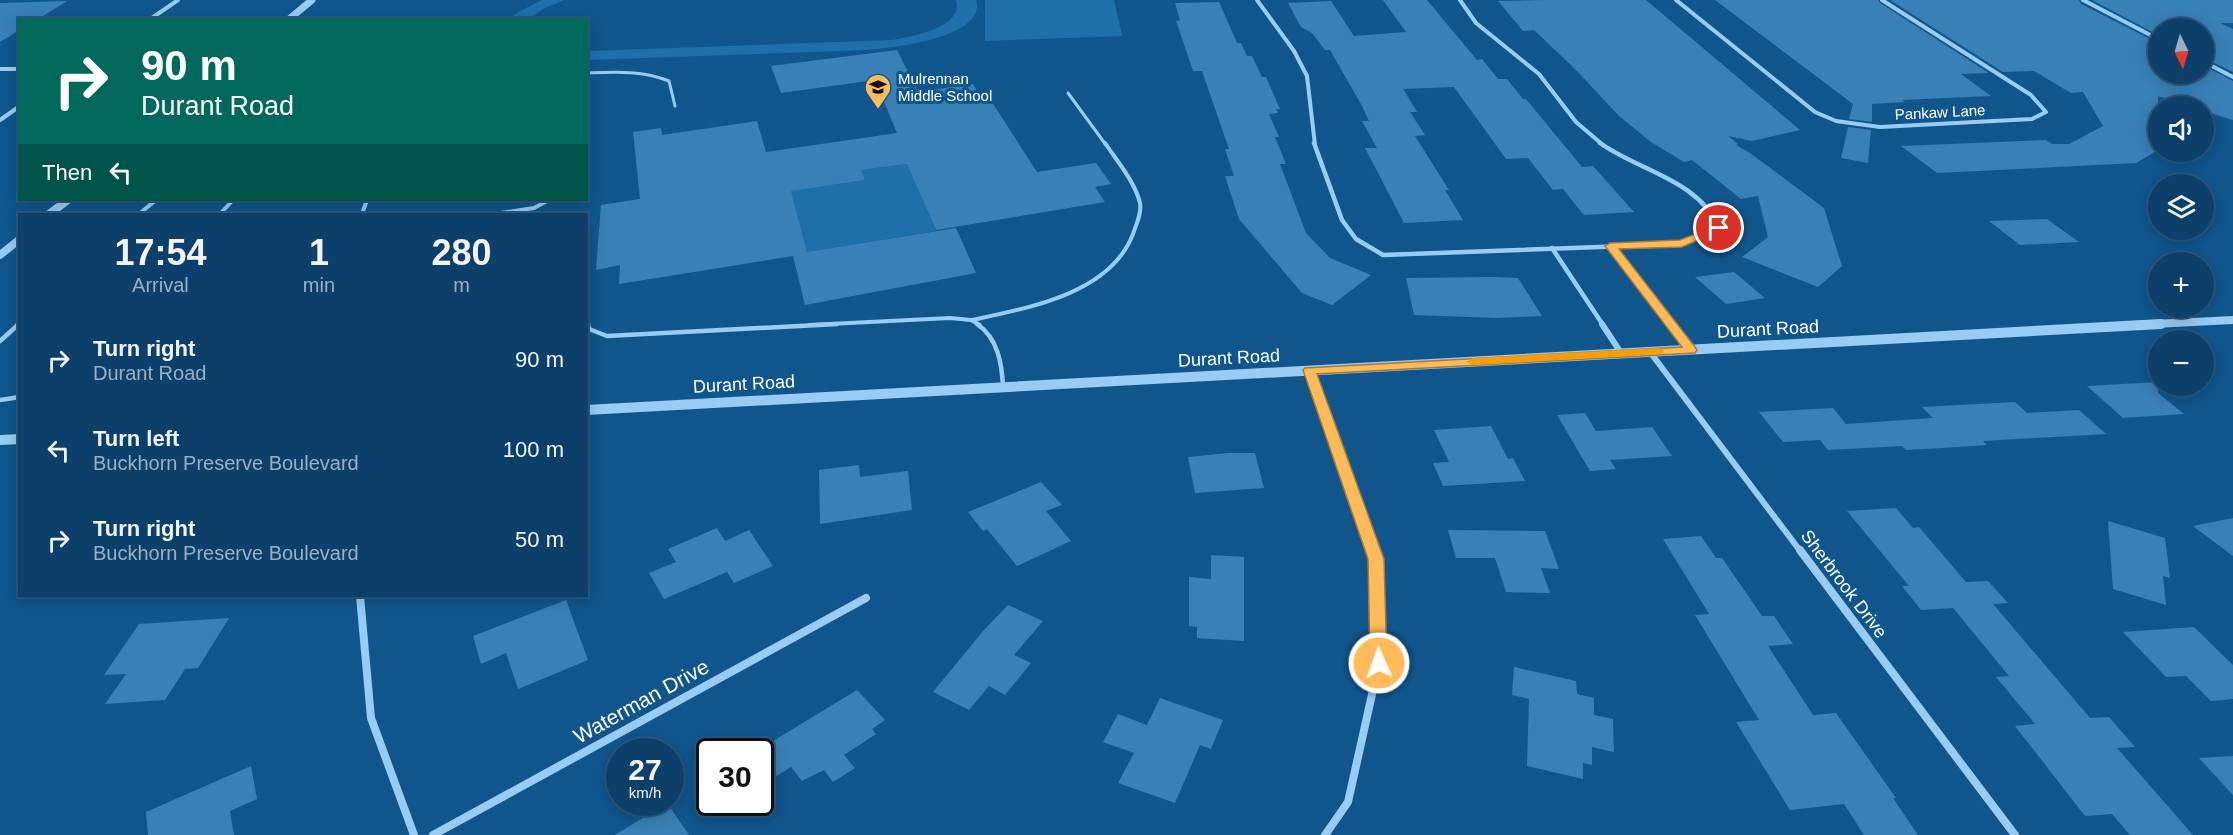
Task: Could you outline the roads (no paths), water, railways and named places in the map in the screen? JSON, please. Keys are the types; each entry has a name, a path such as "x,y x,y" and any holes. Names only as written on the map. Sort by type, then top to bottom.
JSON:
{"street":[{"path":"152,18 178,0"},
{"path":"290,18 312,0"},
{"path":"1257,0 1294,51 1307,76 1314,143 1342,220 1356,239 1383,255 1682,243 1719,228 1717,219 1698,198 1645,166 1610,150 1573,119 1539,74 1475,24 1460,0"},
{"name":"Pankaw Lane","path":"1676,0 1815,112 1836,121 1892,126 2032,119 2046,112 2031,95 1882,0"},
{"path":"2083,0 2148,34"},
{"path":"2214,67 2233,77"},
{"path":"0,69 18,69"},
{"path":"0,120 18,107"},
{"path":"51,213 67,201"},
{"path":"0,255 18,241"},
{"path":"1610,246 1691,350"},
{"path":"1552,248 1622,354"},
{"name":"Durant Road","path":"588,410 2233,320"},
{"name":"Sherbrook Drive","path":"1649,352 2015,835"},
{"path":"1309,370 1376,559 1379,663 1348,802 1325,835"},
{"path":"0,440 18,439"},
{"path":"360,597 372,718 414,835"},
{"name":"Waterman Drive","path":"433,835 866,598"}],"lane":[{"path":"588,73 615,72 659,76 669,81 675,106"},
{"path":"588,322 589,328 607,336 950,318 972,320 1045,303 1110,271 1133,243 1140,205 1127,177 1068,93"},
{"path":"140,213 155,201"},
{"path":"221,213 231,201"},
{"path":"501,213 534,208 547,201"},
{"path":"972,320 988,332 1000,354 1003,387"},
{"path":"0,341 18,325"},
{"path":"0,400 18,397"}],"place":[{"name":"Mulrennan Middle School","path":"878,110"}]}
